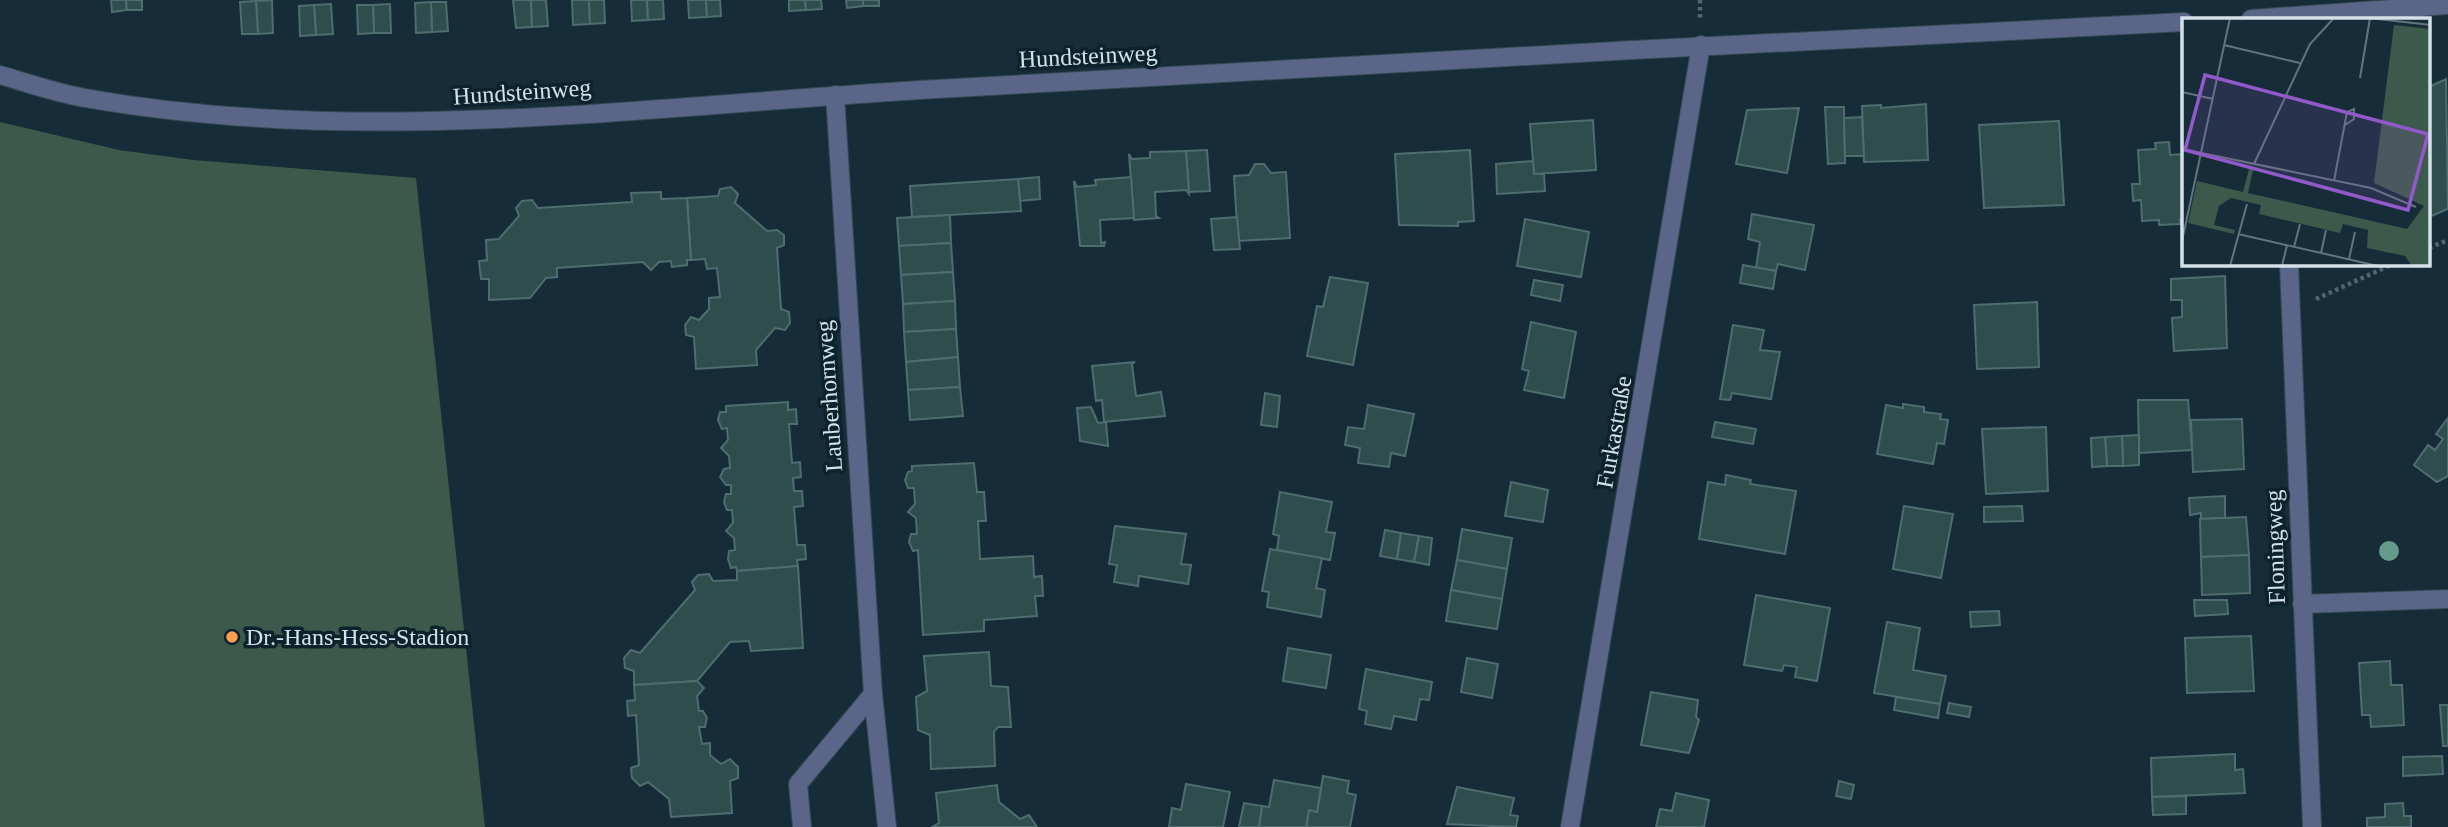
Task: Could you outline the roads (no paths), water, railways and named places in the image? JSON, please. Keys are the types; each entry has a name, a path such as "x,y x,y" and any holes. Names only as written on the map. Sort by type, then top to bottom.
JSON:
{"street":[{"path":"2255,18 2279,12 2448,5"},
{"name":"Hundsteinweg","path":"0,75 82,98 241,118 432,122 835,95 1701,45 2182,22"},
{"name":"Furkastraße","path":"1570,827 1701,45"},
{"name":"Lauberhornweg","path":"835,95 873,694 879,728 887,827"},
{"name":"Floningweg","path":"2289,266 2312,827"},
{"path":"2302,604 2448,599"},
{"path":"802,827 798,784 873,694"}],"place":[{"name":"Dr.-Hans-Hess-Stadion","path":"232,637"}]}
